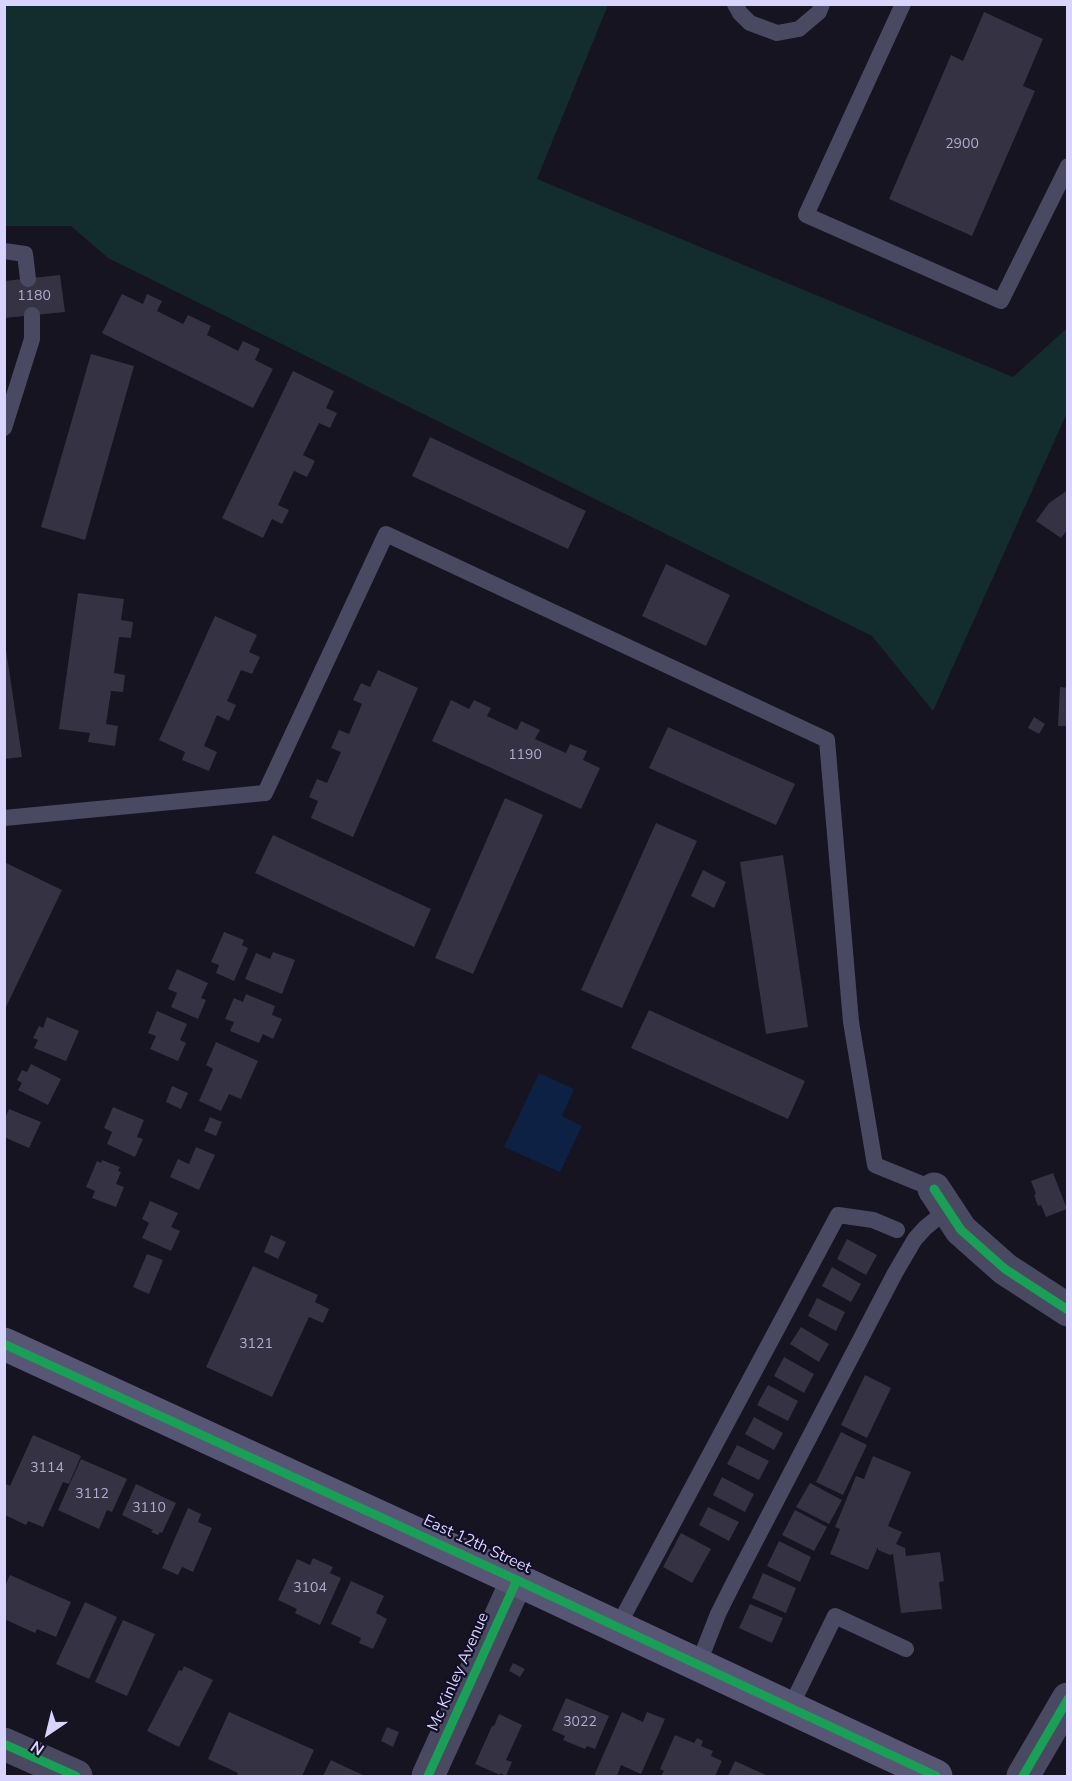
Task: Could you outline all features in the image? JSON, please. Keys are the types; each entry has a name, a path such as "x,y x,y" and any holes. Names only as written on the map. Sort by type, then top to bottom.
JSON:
{"street":[{"path":"941,1199 961,1230 1005,1269 1068,1310"},
{"name":"East 12th Street","path":"4,1344 936,1776"},
{"name":"Mc Kinley Avenue","path":"428,1776 517,1580"},
{"path":"1023,1776 1068,1699"},
{"path":"4,1744 76,1776"}],"lane":[{"path":"735,4 750,23 777,33 800,29 819,12 822,4"},
{"path":"903,4 806,215 1001,301 1068,166"},
{"path":"4,251 25,254 28,279"},
{"path":"4,428 32,339 32,315"},
{"path":"4,818 266,793 386,534 827,740 851,1022 875,1165 941,1199 895,1273 723,1604 698,1665"},
{"path":"617,1628 838,1215 873,1220 897,1230"},
{"path":"790,1708 835,1616 906,1649"}],"green space":[{"path":"4,5 608,5 537,179 1013,377 1067,328 1067,413 933,711 872,636 108,258 71,226 5,226"}],"water":[{"path":"539,1073 574,1089 562,1116 582,1126 560,1172 504,1147"}],"building":[{"path":"984,12 1043,39 1023,86 1035,91 972,236 889,199 951,55 963,61"},
{"path":"60,275 65,312 4,318 4,281"},
{"path":"122,294 143,304 147,294 162,301 157,311 183,324 188,315 211,326 207,335 238,351 243,341 260,349 255,360 273,369 253,408 102,333"},
{"path":"91,354 134,366 85,540 41,527"},
{"path":"293,371 334,391 326,408 337,413 330,428 319,423 303,455 315,461 307,477 294,471 278,505 289,510 282,524 272,519 263,538 222,518"},
{"path":"430,437 586,511 568,549 412,476"},
{"path":"1068,490 1068,529 1061,538 1036,521 1049,503"},
{"path":"666,564 730,595 706,646 642,616"},
{"path":"78,593 124,599 121,620 133,622 131,638 119,637 114,673 125,675 123,692 111,691 106,724 118,726 115,746 88,742 90,733 59,729"},
{"path":"215,616 257,635 249,652 260,657 252,674 241,670 227,701 236,705 229,721 217,715 204,746 217,752 209,771 182,760 185,752 159,740"},
{"path":"4,650 6,650 22,757 4,759"},
{"path":"378,670 418,688 353,837 311,818 318,801 309,797 317,779 327,783 341,752 331,748 339,730 349,734 362,704 353,700 361,683 370,687"},
{"path":"1060,687 1068,688 1068,726 1058,726"},
{"path":"451,700 469,709 474,700 491,708 487,716 517,730 521,721 540,730 535,739 566,753 570,744 587,751 583,760 600,768 581,809 432,741"},
{"path":"1034,717 1045,724 1039,734 1028,728"},
{"path":"668,727 795,784 776,825 649,768"},
{"path":"505,798 543,815 473,974 435,958"},
{"path":"656,823 697,841 622,1008 581,990"},
{"path":"273,835 431,909 414,947 255,873"},
{"path":"783,855 808,1027 766,1034 740,862"},
{"path":"4,862 62,890 6,1007 4,1006"},
{"path":"703,870 726,882 714,908 691,896"},
{"path":"224,932 244,940 242,945 248,948 234,981 216,973 219,965 211,962"},
{"path":"273,952 295,960 282,994 245,979 256,953 270,959"},
{"path":"177,969 208,983 201,998 206,1000 198,1019 171,1007 177,993 168,989"},
{"path":"246,994 275,1006 272,1015 282,1019 273,1039 263,1034 259,1043 230,1031 234,1022 225,1019 234,998 243,1002"},
{"path":"649,1010 805,1081 788,1119 631,1048"},
{"path":"157,1011 187,1024 180,1040 186,1043 178,1061 150,1049 156,1036 148,1033"},
{"path":"47,1017 79,1031 66,1061 34,1048 38,1040 33,1038 39,1026 43,1028"},
{"path":"216,1042 258,1061 241,1099 229,1094 221,1111 199,1101 213,1069 206,1065"},
{"path":"31,1064 61,1079 48,1105 18,1090 22,1083 17,1080 22,1070 27,1072"},
{"path":"172,1086 188,1093 181,1109 166,1102"},
{"path":"113,1107 144,1120 137,1137 143,1139 135,1157 107,1144 112,1132 104,1128"},
{"path":"9,1109 41,1122 29,1148 4,1137 4,1115 6,1116"},
{"path":"210,1117 222,1122 216,1136 204,1131"},
{"path":"196,1147 215,1155 199,1190 170,1177 178,1159 189,1164"},
{"path":"102,1160 120,1167 118,1171 121,1172 116,1184 124,1187 116,1207 92,1198 95,1191 86,1187 97,1161 101,1163"},
{"path":"1053,1173 1067,1209 1046,1217 1041,1205 1038,1206 1031,1181"},
{"path":"150,1201 178,1213 171,1227 180,1231 171,1251 142,1238 149,1223 142,1219"},
{"path":"271,1235 286,1242 278,1259 264,1252"},
{"path":"847,1239 877,1255 866,1275 837,1259"},
{"path":"147,1254 163,1260 149,1294 133,1287"},
{"path":"253,1266 318,1295 315,1302 329,1309 323,1323 309,1317 272,1397 206,1367"},
{"path":"832,1267 861,1284 851,1302 822,1286"},
{"path":"817,1298 845,1312 836,1331 808,1316"},
{"path":"801,1327 829,1344 819,1362 790,1344"},
{"path":"784,1357 814,1374 804,1393 774,1376"},
{"path":"865,1375 891,1388 867,1438 841,1425"},
{"path":"768,1385 798,1401 788,1421 757,1405"},
{"path":"754,1417 783,1433 774,1450 745,1434"},
{"path":"841,1432 867,1445 843,1495 816,1482"},
{"path":"33,1435 81,1456 69,1484 63,1482 43,1527 28,1521 26,1525 5,1515 4,1510 4,1483 10,1486"},
{"path":"737,1445 769,1461 759,1480 727,1464"},
{"path":"873,1456 911,1472 888,1526 902,1532 896,1544 905,1548 906,1556 940,1552 944,1581 939,1582 942,1609 901,1613 893,1554 878,1550 878,1547 868,1570 830,1554 840,1529 835,1527 856,1476 864,1479"},
{"path":"81,1459 127,1479 112,1512 107,1510 99,1529 58,1510"},
{"path":"722,1477 754,1494 745,1512 713,1495"},
{"path":"810,1483 842,1500 829,1524 796,1507"},
{"path":"136,1484 176,1503 162,1533 158,1535 151,1532 153,1530 122,1515"},
{"path":"708,1507 739,1522 729,1541 699,1525"},
{"path":"188,1508 201,1514 198,1522 212,1528 193,1572 182,1567 178,1575 162,1568"},
{"path":"795,1510 827,1527 814,1551 782,1535"},
{"path":"681,1533 711,1549 692,1583 663,1567"},
{"path":"779,1541 811,1557 800,1582 767,1566"},
{"path":"313,1558 333,1567 330,1573 341,1578 320,1625 295,1613 297,1609 278,1600 297,1559 310,1565"},
{"path":"763,1573 796,1588 786,1613 752,1598"},
{"path":"10,1575 71,1602 56,1637 37,1629 35,1633 4,1619 4,1588"},
{"path":"351,1581 384,1596 376,1613 387,1619 373,1649 359,1643 361,1638 331,1624"},
{"path":"85,1602 117,1617 89,1679 56,1664"},
{"path":"750,1604 783,1618 772,1643 739,1628"},
{"path":"123,1620 155,1634 127,1696 95,1682"},
{"path":"513,1663 525,1669 520,1677 509,1671"},
{"path":"184,1666 213,1680 179,1747 147,1731 179,1670 182,1671"},
{"path":"566,1698 609,1716 595,1749 587,1746 585,1749 563,1740 565,1736 552,1730"},
{"path":"229,1712 314,1750 302,1776 236,1776 238,1773 208,1759"},
{"path":"622,1712 643,1722 647,1712 665,1719 641,1774 621,1765 617,1776 594,1776"},
{"path":"499,1714 522,1725 506,1760 512,1762 506,1776 475,1764"},
{"path":"387,1727 399,1732 393,1747 381,1741"},
{"path":"675,1735 694,1743 697,1738 703,1741 701,1746 713,1751 711,1756 722,1761 715,1776 661,1776 664,1771 660,1769"},
{"path":"331,1760 339,1764 365,1776 323,1776"},
{"path":"735,1761 768,1776 728,1776"}],"cycle path":[{"path":"934,1189 961,1230 1005,1269 1068,1310"},
{"path":"4,1344 936,1776"},
{"path":"428,1776 517,1580"},
{"path":"1023,1776 1068,1699"},
{"path":"4,1744 76,1776"}]}
